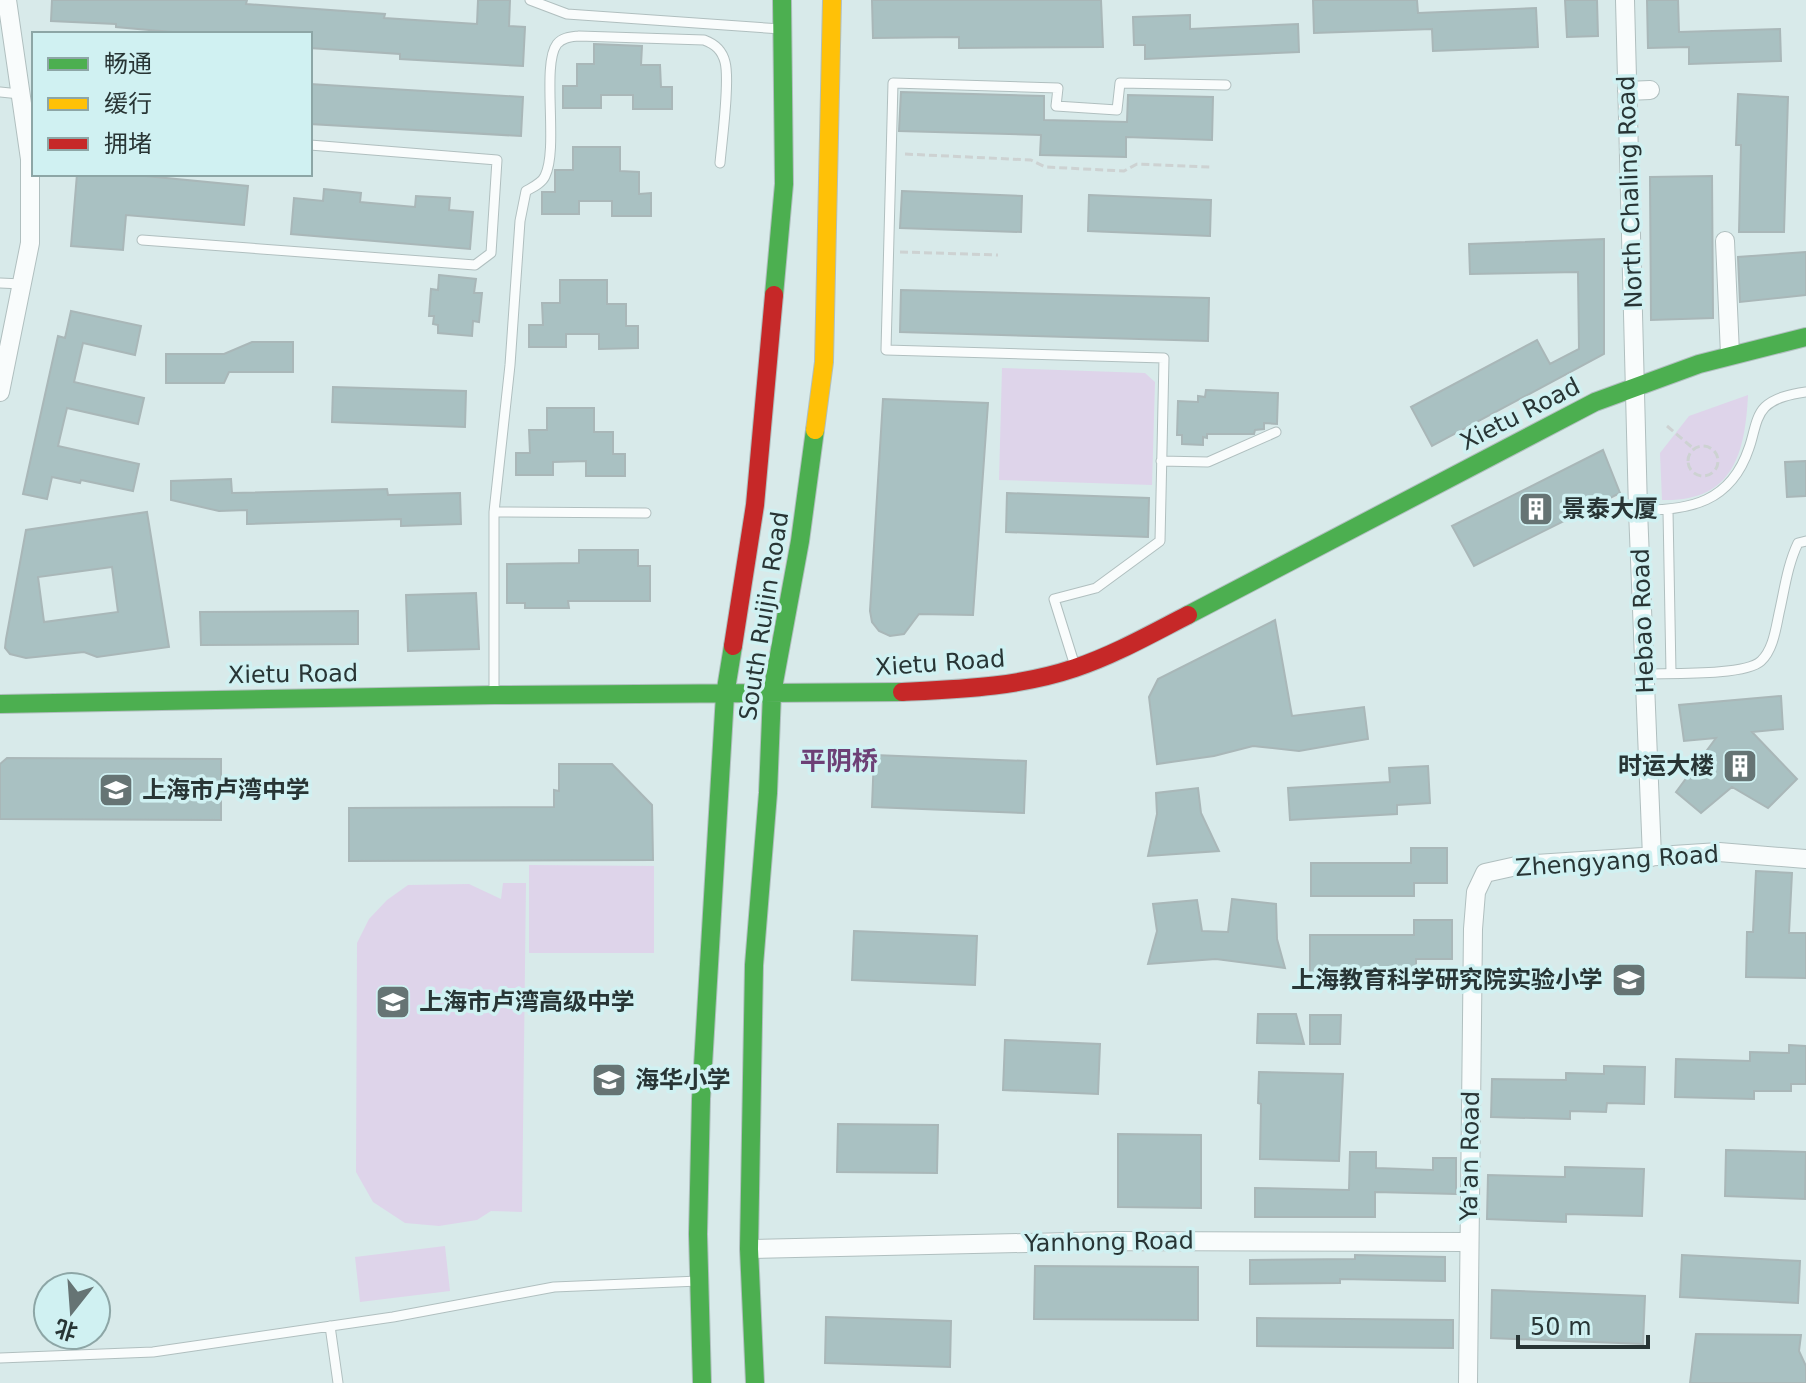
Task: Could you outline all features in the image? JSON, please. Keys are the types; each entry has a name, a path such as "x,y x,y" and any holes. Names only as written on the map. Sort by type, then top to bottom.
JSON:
{"main road":[{"name":"South Ruijin Road","path":"702,1383 699,1281 701,1099 725,695 755,505 783,199 782,0"},
{"name":"South Ruijin Road","path":"755,1383 749,1249 754,965 768,793 772,693 800,541 824,362 832,0"},
{"name":"Xietu Road","path":"0,704 494,695 725,695 970,689 1023,682 1076,668 1142,639 1595,402 1635,385 1730,354 1806,337"}],"street":[{"path":"0,392 30,243 29,123 20,94 7,0"},
{"name":"North Chaling Road","path":"1625,0 1635,385"},
{"path":"1627,91 1650,90"},
{"path":"1725,241 1730,354"},
{"name":"Hebao Road","path":"1635,385 1652,857"},
{"name":"Zhengyang Road","path":"1473,929 1476,892 1485,873 1521,865 1719,852 1806,859"},
{"name":"Ya'an Road","path":"1468,1383 1473,929"},
{"name":"Yanhong Road","path":"749,1249 1114,1241 1469,1242"}],"lane":[{"path":"530,0 567,14 781,29"},
{"path":"494,695 494,512 510,365 522,199 526,191 544,180 549,164 552,62 557,43 579,36 704,40 713,43 721,51 726,72 720,163"},
{"path":"1076,668 1054,599 1096,588 1160,541 1164,358 886,350 893,83 1058,88 1056,106 1117,110 1120,83 1226,85"},
{"path":"0,92 20,94"},
{"path":"142,240 475,265 491,253 497,160 312,145"},
{"path":"0,283 22,284"},
{"path":"1638,510 1668,511 1711,498 1728,486 1749,451 1759,415 1765,407 1790,395 1806,392"},
{"path":"1161,461 1208,462 1276,432"},
{"path":"1668,511 1671,673"},
{"path":"494,512 646,513"},
{"path":"1645,674 1744,670 1760,663 1774,637 1790,560 1798,543 1806,541"},
{"path":"0,1358 153,1352 330,1326 554,1287 699,1281"},
{"path":"330,1326 338,1383"}],"path":[{"path":"891,154 1031,160 1045,167 1124,171 1137,164 1210,167"},
{"path":"889,251 998,255"},
{"path":"1667,426 1694,449 1708,447 1716,453 1717,467 1711,474 1701,476 1692,471 1689,457 1694,449"}],"shaded area":[{"path":"1002,368 1145,373 1155,382 1152,485 999,480"},
{"path":"1748,395 1743,437 1730,471 1719,484 1705,493 1686,499 1662,500 1660,453 1689,416"},
{"path":"529,865 654,866 654,953 529,953"},
{"path":"503,883 526,883 522,1212 491,1211 477,1220 439,1226 405,1223 373,1202 356,1172 357,943 369,919 387,900 408,885 469,884 501,899"},
{"path":"445,1246 450,1291 360,1302 355,1257"}],"building":[{"path":"52,0 247,0 246,4 477,24 478,0 510,0 509,26 525,27 523,66 400,59 400,54 312,48 312,32 172,32 116,27 116,24 51,21"},
{"path":"872,0 1101,0 1103,47 959,48 959,37 873,38"},
{"path":"1313,0 1417,0 1418,13 1536,8 1538,47 1433,51 1432,29 1314,33"},
{"path":"1565,0 1597,0 1598,36 1567,37"},
{"path":"1647,0 1678,0 1679,32 1780,29 1781,61 1689,64 1689,47 1648,48"},
{"path":"1190,15 1190,29 1298,24 1299,52 1145,59 1145,45 1134,45 1133,17"},
{"path":"594,44 642,46 641,65 660,65 661,87 672,87 672,109 633,109 633,95 601,95 601,108 563,108 563,86 577,86 577,64 594,64"},
{"path":"312,84 523,97 521,136 312,124"},
{"path":"901,92 1044,96 1044,120 1127,122 1128,95 1213,97 1212,140 1126,137 1126,157 1040,155 1041,135 899,131"},
{"path":"1738,94 1788,97 1784,232 1739,232 1741,145 1736,145"},
{"path":"573,147 620,147 620,171 639,172 639,194 651,193 651,216 612,216 612,201 579,201 579,214 542,214 542,192 555,192 555,170 573,170"},
{"path":"77,176 146,176 248,186 244,225 126,215 123,250 71,246"},
{"path":"1712,176 1713,318 1651,320 1650,177"},
{"path":"324,189 361,193 360,202 415,207 416,196 450,198 449,210 473,212 470,249 291,234 294,198 323,201"},
{"path":"902,191 1022,196 1021,232 900,228"},
{"path":"1089,195 1211,200 1210,236 1088,231"},
{"path":"1604,239 1604,354 1432,446 1411,407 1537,340 1550,364 1579,349 1578,272 1470,274 1469,244"},
{"path":"1806,252 1806,295 1740,302 1738,257"},
{"path":"439,275 476,279 474,293 482,293 479,322 473,321 472,336 438,333 438,325 433,324 434,316 429,316 431,289 438,290"},
{"path":"560,280 607,280 607,304 626,304 626,326 638,326 638,348 599,349 599,334 566,334 566,347 529,347 529,325 543,325 542,303 560,303"},
{"path":"901,290 1209,298 1208,341 900,332"},
{"path":"71,311 141,326 135,355 83,343 74,382 144,398 138,424 67,408 58,446 139,464 133,491 52,477 47,499 23,494 58,336 65,338"},
{"path":"252,342 293,342 293,372 229,372 224,383 166,383 166,354 224,354"},
{"path":"333,387 466,391 465,427 332,422"},
{"path":"1206,390 1278,393 1277,424 1264,423 1264,429 1255,430 1254,434 1207,434 1207,438 1203,437 1203,445 1182,444 1182,435 1177,435 1178,401 1198,402 1198,396 1205,397"},
{"path":"883,399 988,403 973,615 919,614 904,634 890,636 879,631 872,622 870,611"},
{"path":"547,408 594,408 594,432 613,432 613,454 625,454 625,476 586,476 586,461 553,462 553,475 516,475 516,453 530,453 529,430 547,430"},
{"name":"景泰大厦","path":"1603,450 1620,493 1474,566 1452,526"},
{"path":"1806,461 1806,496 1787,497 1785,462"},
{"path":"231,479 232,493 387,489 388,495 460,493 461,524 401,526 401,519 247,524 247,510 219,511 171,500 171,481"},
{"path":"1007,493 1149,498 1148,537 1006,532"},
{"path":"147,512 169,647 97,657 84,652 26,658 10,654 5,648 6,639 26,530","holes":["112,567 118,612 44,622 38,577"]},
{"path":"579,550 638,550 638,566 650,566 650,601 568,601 569,608 525,608 525,603 507,603 507,564 579,563"},
{"path":"476,593 479,649 408,651 406,595"},
{"path":"358,611 358,644 201,645 200,612"},
{"path":"1275,620 1292,716 1364,707 1368,739 1299,751 1253,746 1214,756 1157,764 1149,697 1158,679"},
{"name":"时运大楼","path":"1781,696 1783,729 1752,732 1797,779 1768,808 1732,787 1701,813 1676,792 1716,738 1684,741 1679,705"},
{"path":"874,755 1026,761 1024,813 872,807"},
{"path":"7,758 221,759 221,820 0,819 0,764"},
{"path":"559,764 612,764 652,805 653,860 349,861 349,808 554,807 554,790 559,791"},
{"path":"1428,766 1430,803 1397,805 1397,814 1290,820 1288,788 1390,782 1389,768"},
{"path":"1198,788 1201,813 1219,851 1148,856 1157,814 1156,793"},
{"path":"1411,848 1447,848 1447,883 1414,883 1414,896 1311,896 1311,863 1411,863"},
{"path":"1756,871 1792,873 1789,933 1806,933 1806,978 1746,977 1747,932 1753,932"},
{"path":"1232,899 1276,904 1277,939 1285,968 1216,959 1148,964 1157,931 1153,904 1197,900 1202,931 1228,932"},
{"path":"1414,920 1452,920 1452,959 1416,959 1416,972 1310,973 1310,935 1414,935"},
{"path":"854,931 977,936 975,985 852,980"},
{"path":"1258,1014 1296,1014 1304,1044 1257,1043"},
{"path":"1310,1015 1341,1015 1340,1044 1310,1044"},
{"path":"1005,1040 1100,1044 1098,1094 1003,1090"},
{"path":"1789,1045 1806,1046 1806,1084 1791,1084 1791,1091 1754,1091 1754,1099 1675,1097 1676,1059 1750,1061 1750,1052 1789,1053"},
{"path":"1604,1066 1645,1067 1644,1104 1607,1103 1606,1112 1570,1111 1570,1119 1491,1117 1492,1079 1566,1080 1566,1073 1604,1074"},
{"path":"1259,1072 1343,1074 1339,1161 1260,1159"},
{"path":"838,1124 938,1125 937,1173 837,1172"},
{"path":"1118,1134 1201,1135 1201,1208 1118,1207"},
{"path":"1726,1150 1806,1152 1805,1199 1725,1196"},
{"path":"1350,1152 1376,1152 1376,1168 1433,1170 1433,1158 1456,1158 1456,1194 1375,1192 1375,1217 1255,1217 1255,1188 1349,1190"},
{"path":"1565,1167 1644,1169 1642,1216 1566,1214 1566,1222 1487,1219 1488,1175 1565,1177"},
{"path":"1355,1255 1445,1257 1445,1281 1340,1279 1340,1283 1250,1284 1250,1260 1355,1259"},
{"path":"1682,1255 1800,1261 1798,1303 1680,1297"},
{"path":"1035,1266 1198,1267 1198,1320 1034,1319"},
{"path":"1492,1290 1645,1296 1643,1344 1491,1338"},
{"path":"826,1317 951,1321 950,1367 825,1363"},
{"path":"1257,1318 1453,1320 1453,1348 1257,1346"},
{"path":"1696,1334 1801,1335 1799,1351 1806,1366 1806,1383 1690,1383"}],"traffic: fast":[{"path":"774,295 784,184 782,0"},
{"path":"1188,615 1595,402 1699,364 1806,337"},
{"path":"755,1383 749,1249 754,965 768,793 772,693 800,541 815,430"},
{"path":"702,1383 698,1234 701,1099 725,695 733,646"},
{"path":"0,704 494,695 902,692"}],"traffic: slow":[{"path":"815,430 824,362 832,0"}],"traffic: jam":[{"path":"733,646 755,505 774,295"},
{"path":"902,692 990,686 1054,674 1104,657 1188,615"}],"place":[{"name":"景泰大厦","path":"1536,509"},
{"name":"时运大楼","path":"1740,766"},
{"name":"上海市卢湾中学","path":"116,790"},
{"name":"上海教育科学研究院实验小学","path":"1629,980"},
{"name":"上海市卢湾高级中学","path":"393,1002"},
{"name":"海华小学","path":"609,1080"}],"district":[{"name":"平阴桥","path":"839,761"}]}
